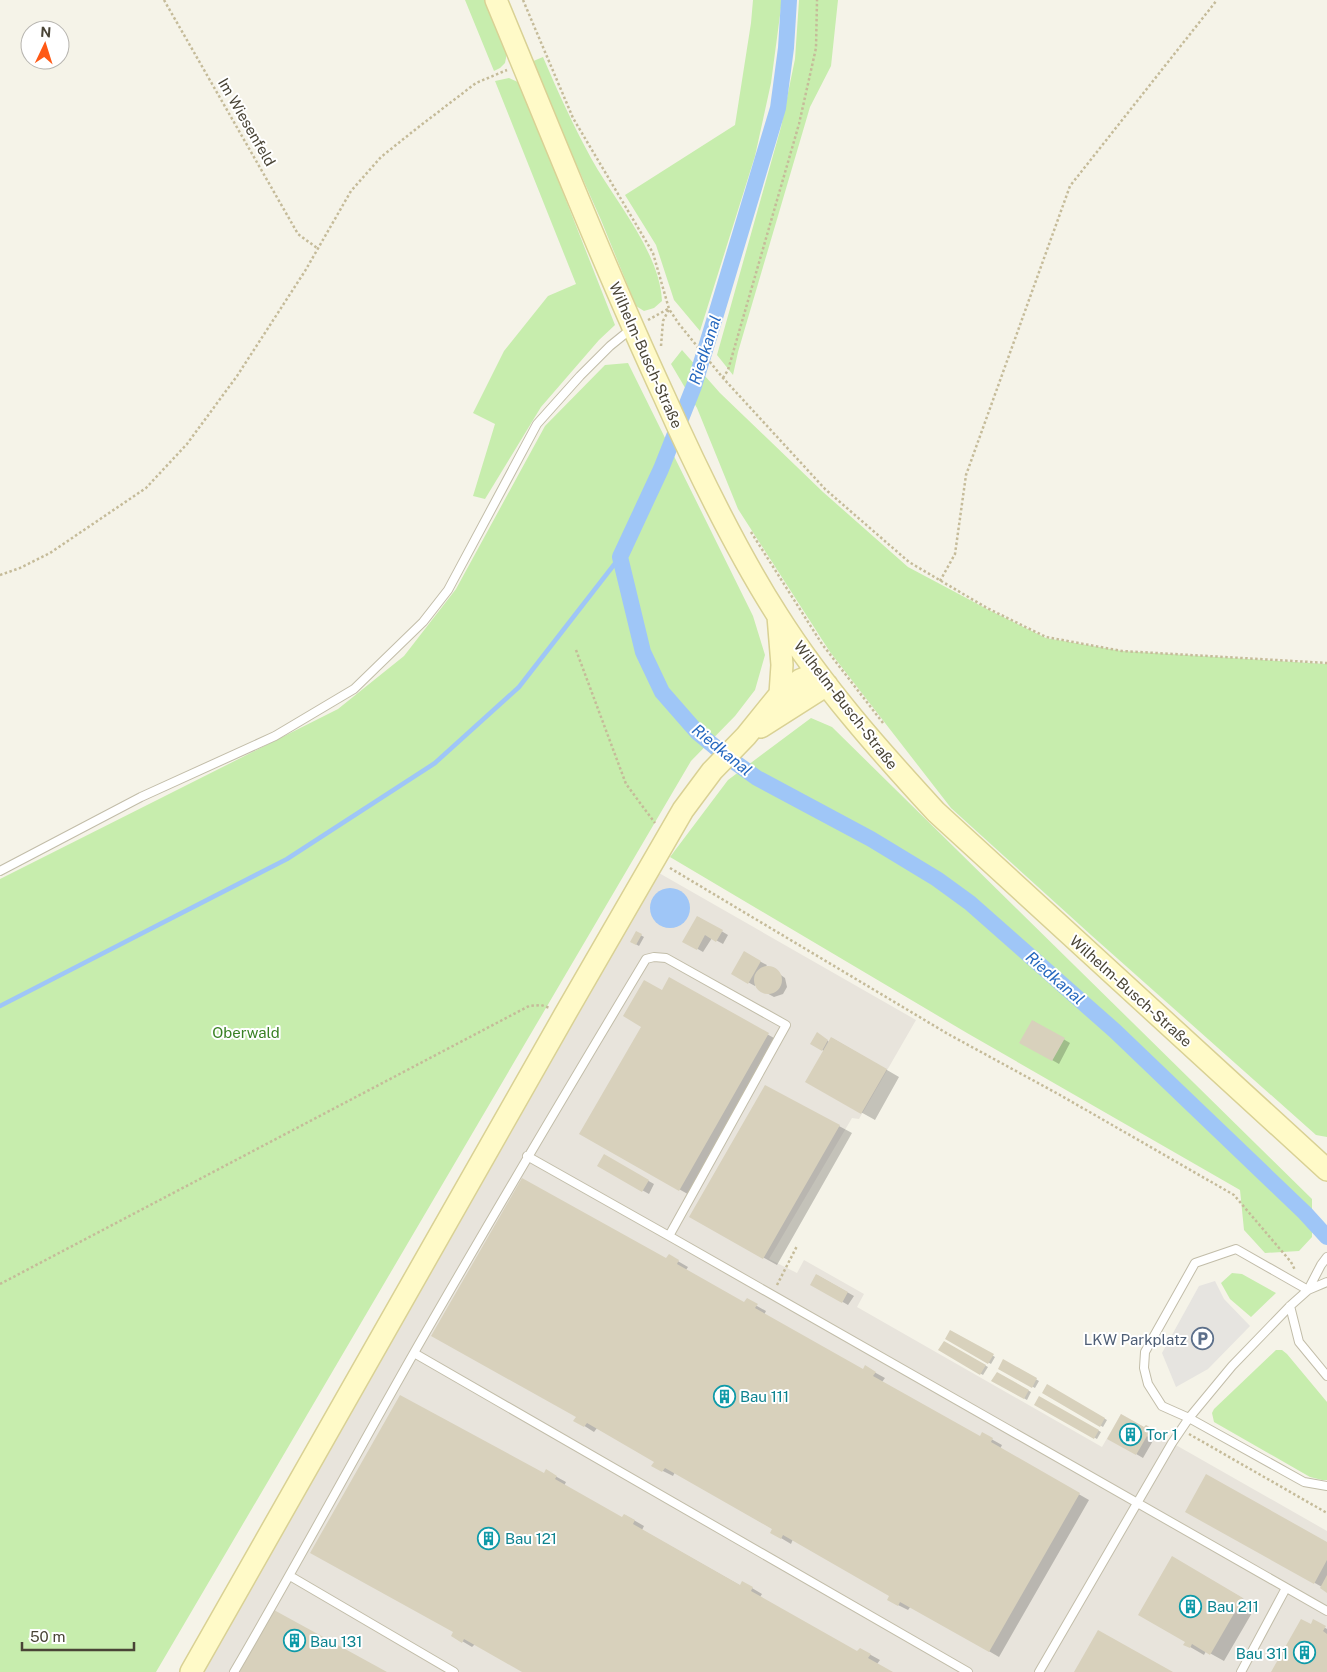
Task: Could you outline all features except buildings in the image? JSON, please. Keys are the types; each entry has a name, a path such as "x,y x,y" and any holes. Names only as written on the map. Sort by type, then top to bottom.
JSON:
{"main road":[{"name":"Wilhelm-Busch-Straße","path":"496,0 632,328 686,444 728,528 778,616 822,679 879,750 936,812 1327,1170"},
{"path":"778,616 782,665 780,694"},
{"path":"191,1672 683,810 712,771 746,736 780,694 800,680 822,679"},
{"path":"746,736 822,679"}],"lane":[{"path":"0,871 141,798 275,736 354,689 423,622 448,590 537,424 580,376 610,346 632,328"},
{"path":"234,1672 527,1156 646,959 654,957 666,958 786,1025 669,1236"},
{"path":"527,1156 1327,1611"},
{"path":"1308,1290 1236,1249 1195,1263 1145,1352 1144,1368 1148,1384 1162,1406 1189,1418 1304,1482 1327,1486"},
{"path":"1308,1290 1327,1257"},
{"path":"1039,1672 1172,1443 1189,1418 1232,1366 1290,1306 1308,1290 1327,1282"},
{"path":"1290,1306 1299,1342 1327,1376"},
{"path":"414,1353 968,1672"},
{"path":"290,1576 454,1672"},
{"path":"1240,1672 1286,1588"}],"path":[{"name":"Im Wiesenfeld","path":"164,0 298,234 317,248"},
{"path":"523,0 573,118 653,253 669,309 679,324 722,378 826,489 910,562 987,608 1046,637 1122,651 1327,663"},
{"path":"722,378 728,370 799,124 816,48 817,0"},
{"path":"940,581 955,554 966,475 1070,186 1217,0"},
{"path":"0,575 20,568 50,553 146,488 187,444 238,376 305,271 351,191 381,157 476,83 522,63"},
{"path":"632,328 669,309"},
{"path":"661,354 663,321 669,309"},
{"path":"748,526 822,644"},
{"path":"576,650 626,784 656,824"},
{"path":"655,858 948,1034 1060,1095 1234,1195 1291,1262 1308,1290"},
{"path":"0,1284 529,1006 541,1005 564,1016"},
{"path":"772,1294 797,1246"},
{"path":"1182,1430 1327,1513"}],"shaded area":[{"path":"659,873 916,1020 859,1119 852,1118 769,1259 797,1273 804,1260 864,1294 857,1307 1102,1447 1121,1414 1144,1427 1146,1425 1154,1430 1153,1432 1327,1531 1327,1672 204,1672"},
{"name":"LKW Parkplatz","path":"1215,1281 1224,1299 1250,1326 1208,1369 1176,1387 1162,1353 1199,1286"}],"green space":[{"path":"465,0 485,0 507,53 505,63 494,71"},
{"path":"753,0 782,0 771,83 755,156 700,331 674,300 656,245 625,195 735,125"},
{"path":"799,0 838,0 831,66 810,107 738,352 733,375 717,355 781,127 795,59"},
{"path":"543,57 584,146 645,245 659,283 662,301 654,308 644,311 636,306 601,220 531,62"},
{"path":"509,78 520,83 615,325 599,340 541,407 485,499 473,496 495,424 473,413 504,351 548,296 576,284 495,81"},
{"path":"682,350 720,393 823,492 908,567 1046,638 1122,651 1327,664 1327,1137 1316,1135 951,808 830,652 738,509 697,408 671,364"},
{"name":"Oberwald","path":"628,363 753,616 765,655 755,690 735,716 691,761 156,1672 0,1672 0,879 338,709 404,656 456,589 545,426 605,365"},
{"path":"811,718 832,727 1312,1199 1312,1237 1299,1251 1265,1253 1244,1230 1240,1190 967,1033 670,857 728,780"},
{"path":"1232,1273 1242,1274 1276,1293 1251,1317 1230,1299 1221,1283"},
{"path":"1276,1350 1282,1350 1287,1354 1327,1402 1327,1480 1310,1477 1214,1422 1212,1413 1214,1409"}],"water":[{"path":"666,888 674,888 681,891 687,897 690,908 687,919 681,925 674,928 666,928 659,925 653,919 650,912 650,904 653,897 659,891"}],"waterway":[{"name":"Riedkanal","path":"789,0 786,48 778,108 714,321 694,386 661,469 620,557 643,652 662,692 697,732 757,778 871,839 937,879 970,903 1115,1031 1305,1213 1327,1237"},
{"path":"0,1006 287,859 435,763 519,687 620,557"}],"place":[{"name":"LKW Parkplatz","path":"1203,1339"},
{"name":"Bau 111","path":"724,1396"},
{"name":"Tor 1","path":"1130,1434"},
{"name":"Bau 121","path":"489,1538"},
{"name":"Bau 211","path":"1191,1606"},
{"name":"Bau 131","path":"294,1641"},
{"name":"Bau 311","path":"1304,1653"}]}
